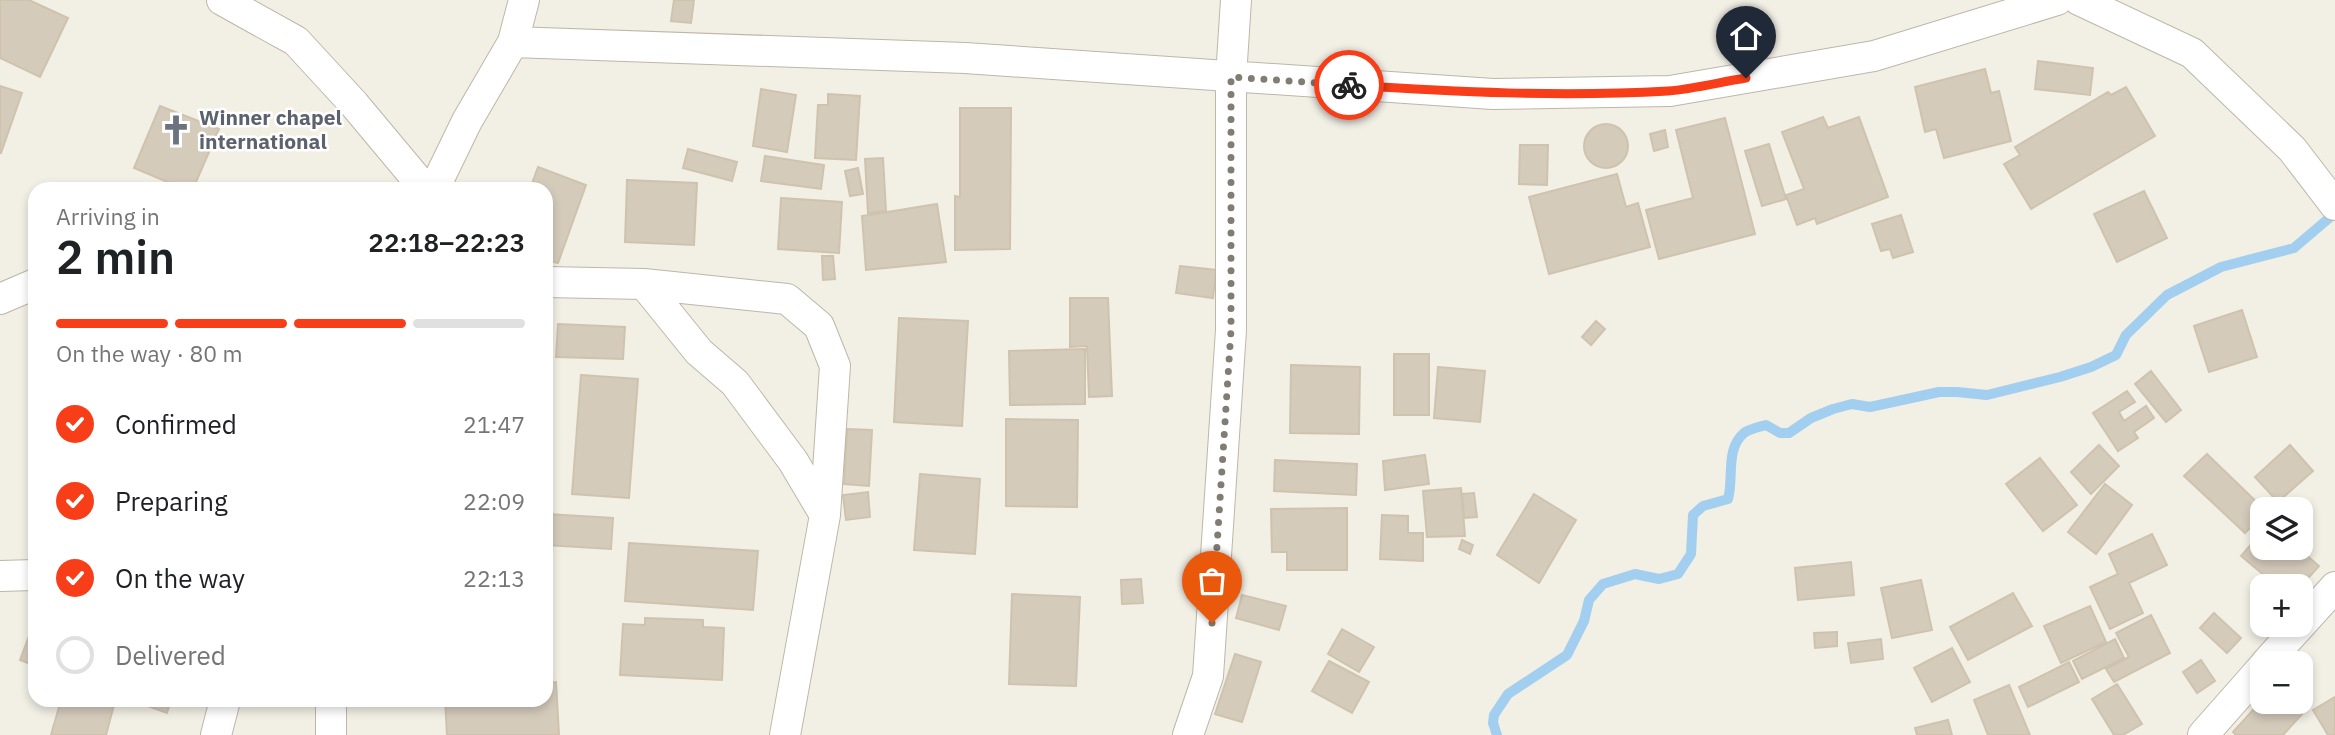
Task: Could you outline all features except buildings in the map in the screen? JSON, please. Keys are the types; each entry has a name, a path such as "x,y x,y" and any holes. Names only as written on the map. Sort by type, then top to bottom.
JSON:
{"street":[{"path":"222,0 296,41 354,104 419,182"},
{"path":"437,182 467,121 513,42 524,0"},
{"path":"1188,735 1208,676 1231,330 1231,77 1236,0"},
{"path":"513,42 965,58 1493,94 1670,91 1874,57 2057,0"},
{"path":"2078,0 2192,53 2292,149 2335,205"},
{"path":"553,282 645,284 787,299 819,326 835,366 825,514 785,735"},
{"path":"645,284 699,352 735,383 793,461 825,514"},
{"path":"0,299 28,287"},
{"path":"0,576 28,575"},
{"path":"2277,651 2335,587"},
{"path":"2203,735 2250,682"},
{"path":"216,735 223,707"},
{"path":"331,707 331,735"}],"waterway":[{"path":"1497,735 1493,723 1494,715 1508,694 1567,655 1584,621 1589,600 1603,584 1635,574 1659,579 1678,574 1691,554 1693,515 1703,506 1728,499 1734,447 1746,432 1766,425 1780,433 1789,433 1811,418 1852,404 1870,407 1939,392 1987,395 2091,367 2116,355 2126,335 2167,295 2221,267 2294,248 2335,213"}],"way so far":[{"path":"1212,623 1231,330 1231,77 1349,85"}],"place":[{"name":"Winner chapel international","path":"176,130"}],"route":[{"path":"1349,85 1493,94 1670,91 1746,78"}]}
